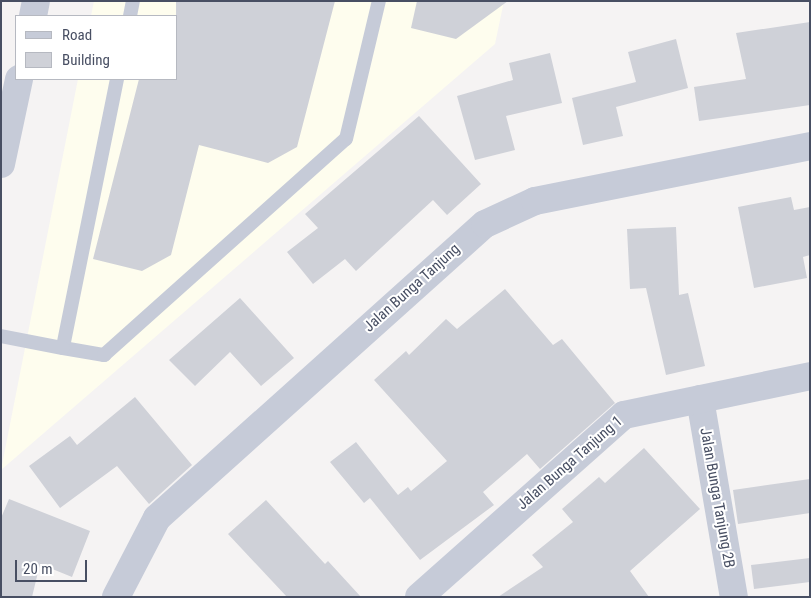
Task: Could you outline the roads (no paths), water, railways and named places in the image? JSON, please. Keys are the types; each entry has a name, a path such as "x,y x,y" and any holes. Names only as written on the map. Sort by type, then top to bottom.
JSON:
{"street":[{"path":"33,15 36,1"},
{"path":"1,164 19,80"},
{"name":"Jalan Bunga Tanjung","path":"116,597 157,518 485,224 535,201 810,146"},
{"name":"Jalan Bunga Tanjung 1","path":"419,597 448,586 624,414 810,376"},
{"name":"Jalan Bunga Tanjung 2B","path":"700,399 734,597"}],"lane":[{"path":"130,15 133,1"},
{"path":"1,336 63,348 111,353 346,140 379,1"},
{"path":"63,348 117,80"}]}
